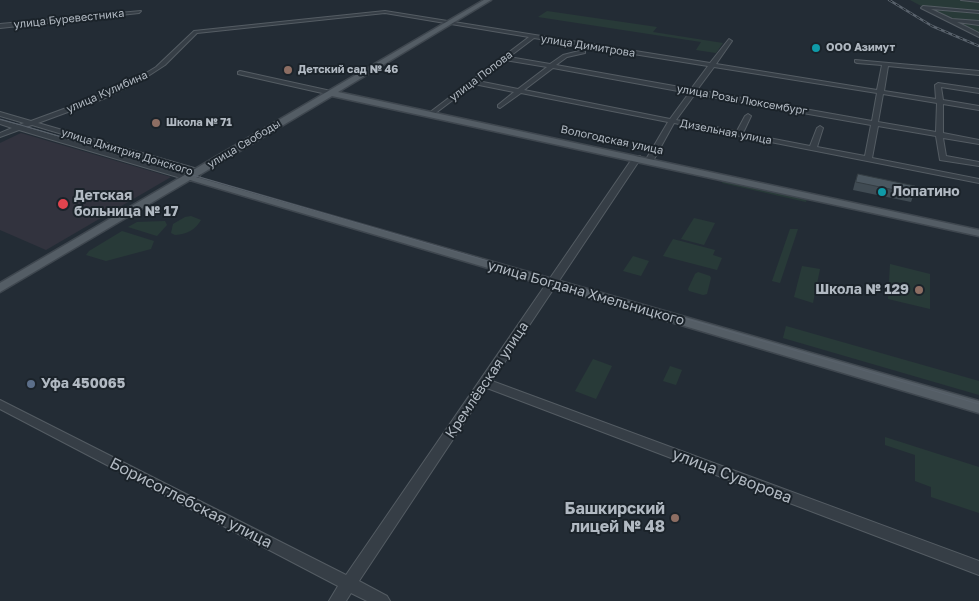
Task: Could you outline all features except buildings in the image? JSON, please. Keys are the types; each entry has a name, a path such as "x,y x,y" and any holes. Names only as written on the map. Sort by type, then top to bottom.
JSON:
{"main road":[{"name":"улица Свободы","path":"0,288 193,176 488,0"},
{"name":"Вологодская улица","path":"331,93 979,233"},
{"name":"улица Богдана Хмельницкого","path":"193,176 553,284 979,407"}],"street":[{"path":"963,0 979,1"},
{"path":"979,12 921,6 979,35"},
{"name":"улица Буревестника","path":"0,26 139,12"},
{"name":"улица Димитрова","path":"196,32 384,12 979,108"},
{"path":"946,19 979,23"},
{"name":"улица Кулибина","path":"34,124 146,76 176,54 180,46 196,32"},
{"name":"улица Попова","path":"430,114 532,37"},
{"path":"649,161 672,121 729,41"},
{"path":"500,106 565,56 583,52"},
{"name":"улица Розы Люксембург","path":"504,58 979,142"},
{"path":"857,61 979,73"},
{"path":"868,160 884,65"},
{"name":"Вологодская улица","path":"240,73 331,93"},
{"name":"Дизельная улица","path":"473,82 979,181"},
{"path":"976,164 944,158 939,135 940,102 938,85 979,92"},
{"name":"улица Дмитрия Донского","path":"0,114 193,176"},
{"path":"739,134 748,116"},
{"name":"улица Дмитрия Донского","path":"0,122 193,176"},
{"path":"0,135 18,127 34,124"},
{"path":"812,149 820,128"},
{"name":"Кремлёвская улица","path":"337,601 637,158"},
{"name":"улица Суворова","path":"485,383 979,568"},
{"name":"Борисоглебская улица","path":"0,404 382,601"}],"shaded area":[{"path":"910,0 979,0 979,37"},
{"path":"547,11 657,27 653,32 723,43 716,53 696,50 701,42 538,17"},
{"name":"Детская больница № 17","path":"21,133 171,177 46,250 0,230 0,143"},
{"path":"723,180 807,199 806,202 722,183"},
{"path":"191,216 201,220 193,229 175,235 171,233 173,224 185,217"},
{"path":"694,218 715,223 704,245 681,239"},
{"path":"165,221 167,225 157,236 128,227 137,222"},
{"path":"790,229 798,229 780,283 772,281"},
{"path":"122,231 154,241 151,249 106,261 86,255 89,251"},
{"path":"673,239 715,250 713,255 722,258 717,270 663,256"},
{"path":"633,256 649,261 641,276 623,271"},
{"path":"890,264 930,274 930,309 888,299"},
{"path":"802,266 820,269 813,303 794,297"},
{"path":"698,272 711,278 707,294 703,295 688,289 695,274"},
{"path":"786,326 979,381 979,395 783,338"},
{"path":"593,359 612,366 596,399 575,391"},
{"path":"670,366 682,370 676,385 663,381"},
{"path":"885,437 979,467 979,513 931,497 931,487 915,481 915,455 885,445"}],"tram line":[{"path":"0,119 979,404"}],"railway":[{"path":"889,0 932,26 979,46"}],"place":[{"name":"ООО Азимут","path":"816,48"},
{"name":"Детский сад № 46","path":"288,70"},
{"name":"Школа № 71","path":"156,123"},
{"name":"Лопатино","path":"882,192"},
{"name":"Детская больница № 17","path":"63,204"},
{"name":"Школа № 129","path":"919,290"},
{"name":"Уфа 450065","path":"31,384"},
{"name":"Башкирский лицей № 48","path":"675,518"}]}
